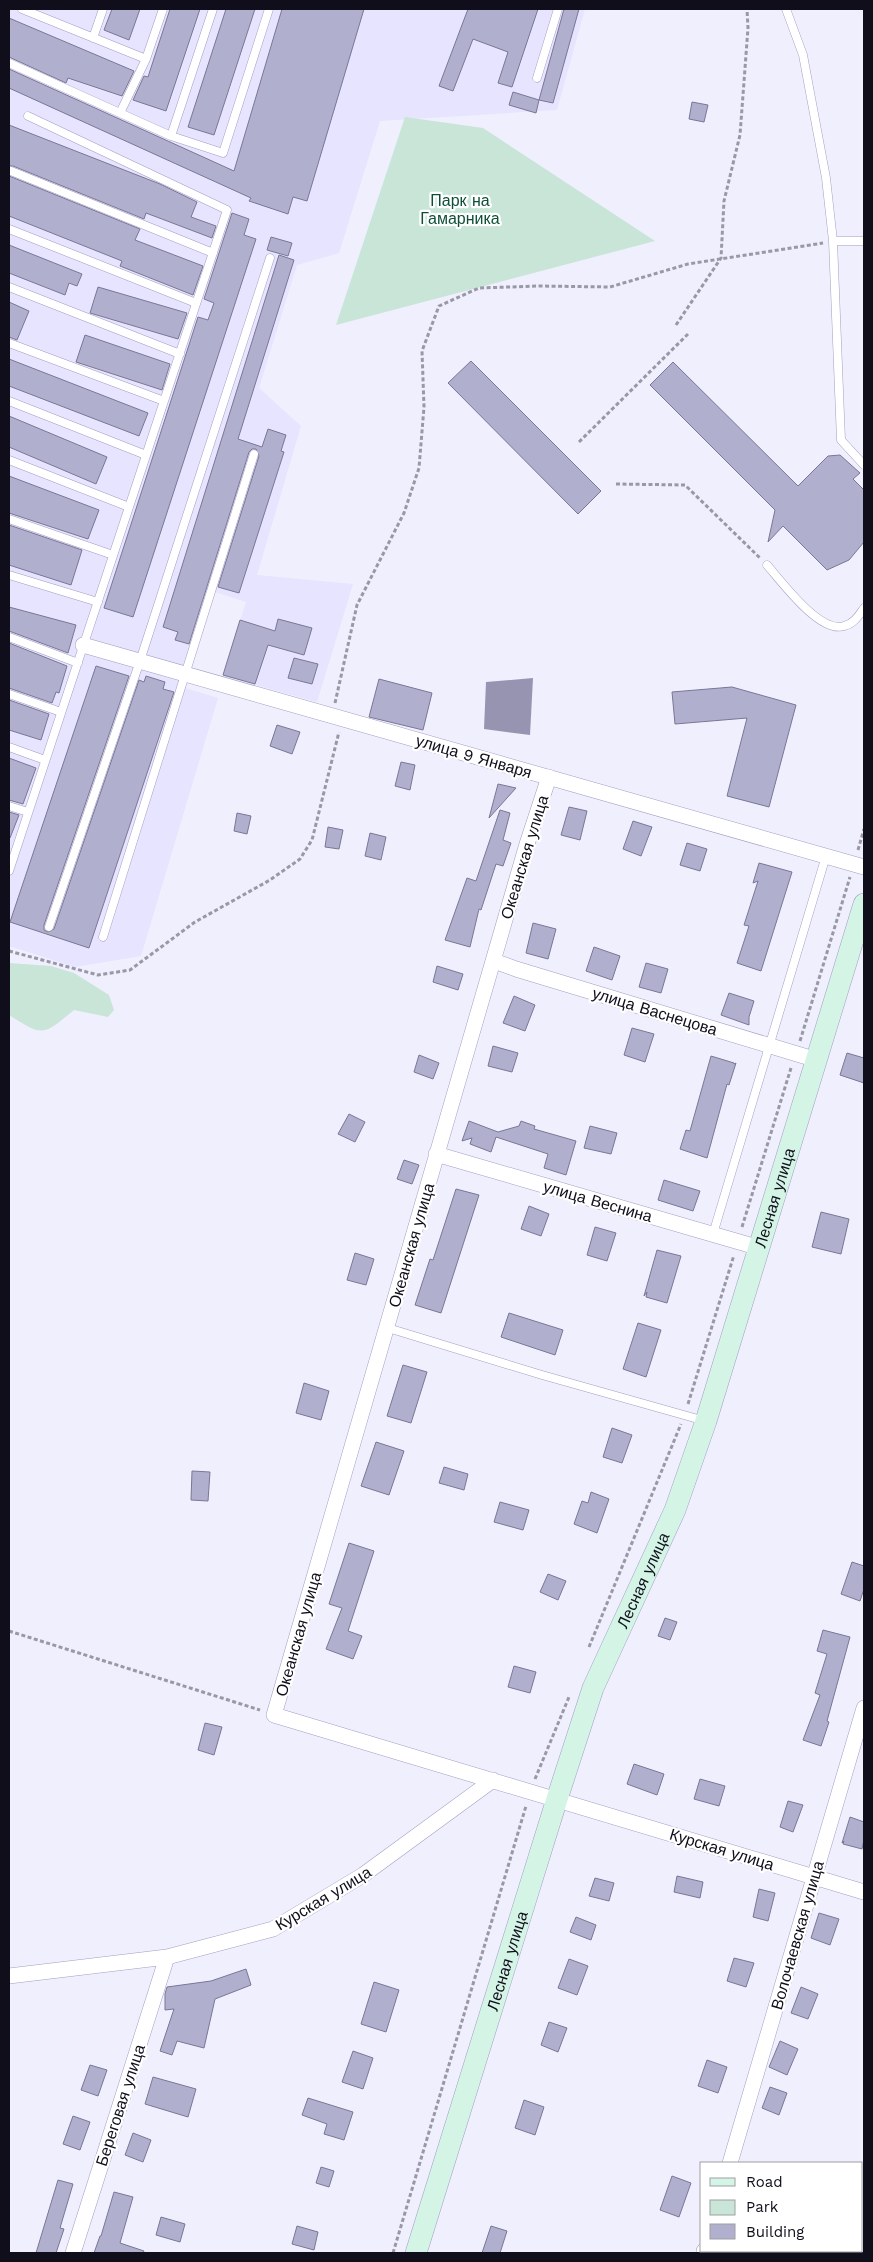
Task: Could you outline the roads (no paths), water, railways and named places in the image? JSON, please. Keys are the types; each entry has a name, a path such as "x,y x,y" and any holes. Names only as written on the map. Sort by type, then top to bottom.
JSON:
{"street":[{"name":"улица 9 Января","path":"83,645 859,865"},
{"name":"Океанская улица","path":"274,1714 388,1328 436,1154 527,844 549,777"},
{"name":"Лесная улица","path":"416,2253 556,1799 593,1688 675,1510 706,1421 864,904"},
{"name":"улица Васнецова","path":"494,961 817,1060"},
{"name":"улица Веснина","path":"436,1154 760,1248"},
{"name":"Волочаевская улица","path":"730,2162 864,1708"},
{"name":"Курская улица","path":"274,1714 864,1892"},
{"name":"Курская улица","path":"9,1976 167,1957 273,1929 363,1875 493,1780"},
{"name":"Береговая улица","path":"73,2253 167,1957"}],"lane":[{"path":"22,9 36,11 146,60"},
{"path":"93,38 103,9"},
{"path":"120,113 146,60 163,9"},
{"path":"171,136 213,9"},
{"path":"9,64 171,136 223,153 269,9"},
{"path":"537,78 558,9"},
{"path":"786,9 803,55 826,178 833,241 841,440 864,464"},
{"path":"10,866 227,210 28,116"},
{"path":"11,170 213,253"},
{"path":"9,229 196,303"},
{"path":"833,241 864,241"},
{"path":"49,926 140,661 270,258"},
{"path":"9,287 180,354"},
{"path":"9,343 164,400"},
{"path":"9,401 146,455"},
{"path":"103,937 254,454"},
{"path":"9,460 129,507"},
{"path":"9,519 113,555"},
{"path":"767,565 814,616 830,626 842,627 847,625 855,620 864,608"},
{"path":"9,575 98,602"},
{"path":"9,637 78,663"},
{"path":"9,694 61,712"},
{"path":"9,747 46,760"},
{"path":"9,806 28,812"},
{"path":"713,1234 826,856"},
{"path":"388,1328 706,1421"}],"park label":[{"name":"Парк на Гамарника","path":"460,209"}]}
